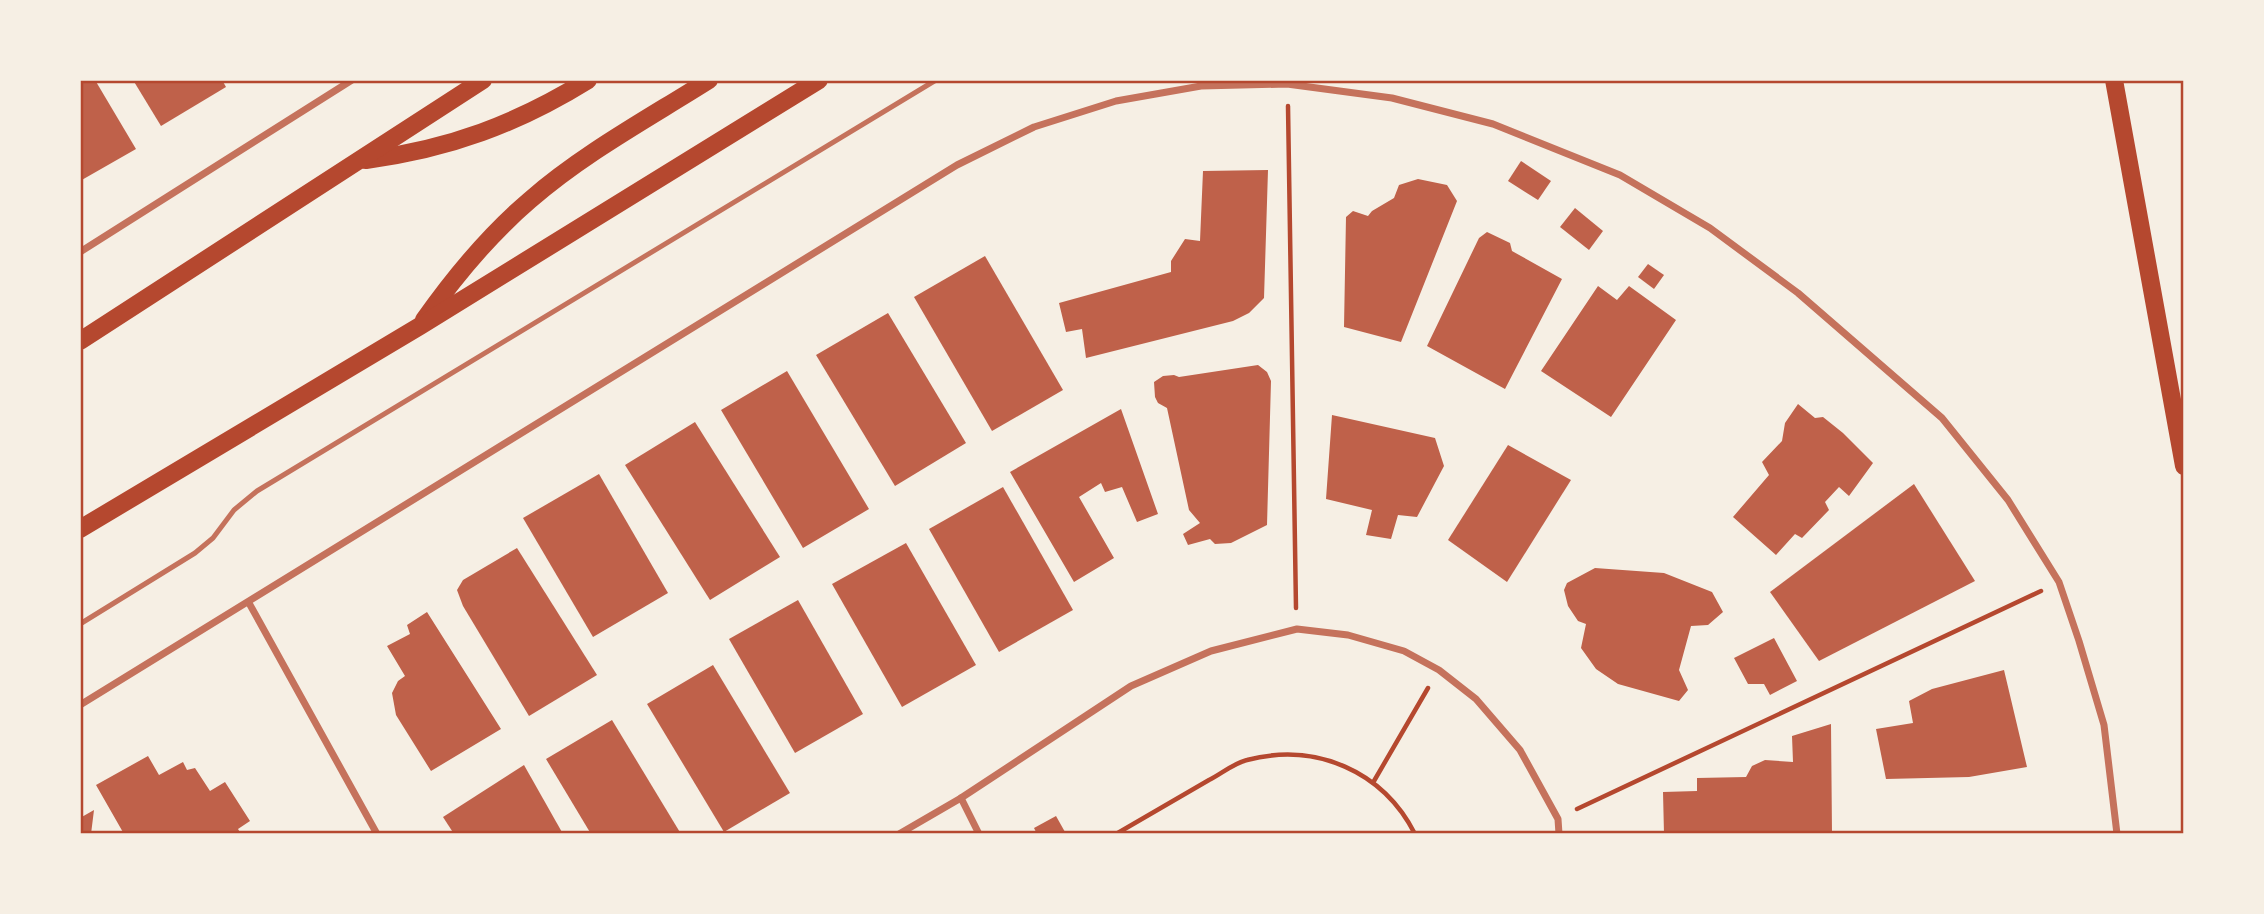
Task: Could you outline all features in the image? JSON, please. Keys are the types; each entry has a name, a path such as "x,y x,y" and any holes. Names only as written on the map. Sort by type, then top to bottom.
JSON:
{"main road":[{"path":"80,341 483,80"},
{"path":"362,160 404,155 486,133 533,112 588,80"},
{"path":"420,326 471,258 532,198 601,148 709,80"},
{"path":"80,529 420,326 819,80"},
{"path":"2114,80 2183,466"}],"street":[{"path":"80,252 352,80"},
{"path":"80,705 957,165 1034,127 1116,102 1201,86 1287,84 1392,99 1493,124 1620,174 1710,228 1798,293 1941,418 2008,500 2059,582 2080,641 2104,725 2117,834"},
{"path":"249,603 377,834"},
{"path":"899,834 961,798 1131,686 1211,651 1297,629 1348,635 1404,651 1439,670 1476,699 1520,750 1558,818 1559,834"},
{"path":"961,798 979,834"}],"lane":[{"path":"80,624 195,553 213,538 234,510 257,491 936,80"}],"path":[{"path":"1287,84 1297,629"},
{"path":"1558,818 2059,582"},
{"path":"1374,781 1439,670"},
{"path":"1116,834 1245,760 1272,756 1324,757 1374,781 1408,819 1415,834"}],"building":[{"path":"80,80 95,80 136,149 80,181"},
{"path":"133,80 222,80 226,87 161,126"},
{"path":"1521,161 1551,181 1538,200 1508,181"},
{"path":"1268,170 1264,298 1249,313 1233,321 1086,358 1082,329 1066,332 1059,303 1171,272 1171,261 1185,239 1200,241 1203,171"},
{"path":"1418,179 1447,185 1457,201 1401,342 1344,327 1346,217 1353,211 1368,216 1394,198 1399,185"},
{"path":"1575,208 1603,231 1589,250 1560,227"},
{"path":"1487,232 1510,243 1512,251 1562,279 1505,389 1427,346 1479,238"},
{"path":"985,256 1063,390 992,431 914,297"},
{"path":"1648,264 1664,275 1654,289 1638,277"},
{"path":"1598,286 1617,300 1629,286 1676,320 1611,417 1541,371"},
{"path":"888,313 966,443 895,486 816,355"},
{"path":"1258,365 1267,372 1271,381 1267,525 1231,543 1215,544 1210,539 1188,545 1183,534 1200,523 1189,510 1167,408 1158,403 1155,397 1154,382 1163,376 1179,377"},
{"path":"787,371 869,509 803,548 721,410"},
{"path":"1798,404 1815,418 1823,417 1873,463 1849,496 1839,487 1825,502 1829,510 1802,538 1795,534 1776,555 1733,517 1769,475 1762,462 1782,441 1785,423"},
{"path":"1121,409 1158,514 1137,522 1122,487 1105,492 1101,483 1079,497 1114,558 1074,582 1010,472"},
{"path":"1332,415 1435,438 1444,466 1417,517 1398,515 1391,539 1366,535 1372,510 1326,499"},
{"path":"695,422 780,557 710,600 625,465"},
{"path":"1508,445 1571,480 1507,582 1448,540"},
{"path":"599,474 668,593 593,637 523,518"},
{"path":"1914,484 1975,581 1819,661 1770,592"},
{"path":"1003,487 1073,610 999,652 929,529"},
{"path":"906,543 976,665 902,707 832,584"},
{"path":"517,548 597,675 529,716 463,606 457,590 463,580"},
{"path":"1595,568 1664,573 1712,592 1723,612 1708,625 1691,626 1679,670 1688,690 1679,701 1618,684 1596,669 1581,648 1586,624 1578,621 1568,606 1564,590 1567,583"},
{"path":"798,600 863,714 795,753 729,639"},
{"path":"427,612 501,729 431,771 396,715 392,693 398,681 405,676 387,646 410,634 407,625"},
{"path":"1774,638 1797,681 1770,695 1764,684 1748,684 1734,658"},
{"path":"713,665 790,793 724,832 647,704"},
{"path":"2004,670 2027,767 1969,777 1886,779 1876,729 1913,723 1909,701 1932,689"},
{"path":"612,720 681,834 591,834 546,759"},
{"path":"1831,724 1832,834 1664,834 1663,792 1697,791 1697,778 1746,777 1752,766 1765,760 1793,762 1792,736"},
{"path":"148,756 159,775 183,762 187,770 195,768 210,791 225,782 250,821 238,829 241,834 124,834 96,785"},
{"path":"524,765 563,834 454,834 443,817"},
{"path":"94,810 91,834 80,834 80,818"},
{"path":"1056,816 1065,832 1037,834 1034,828"}]}
